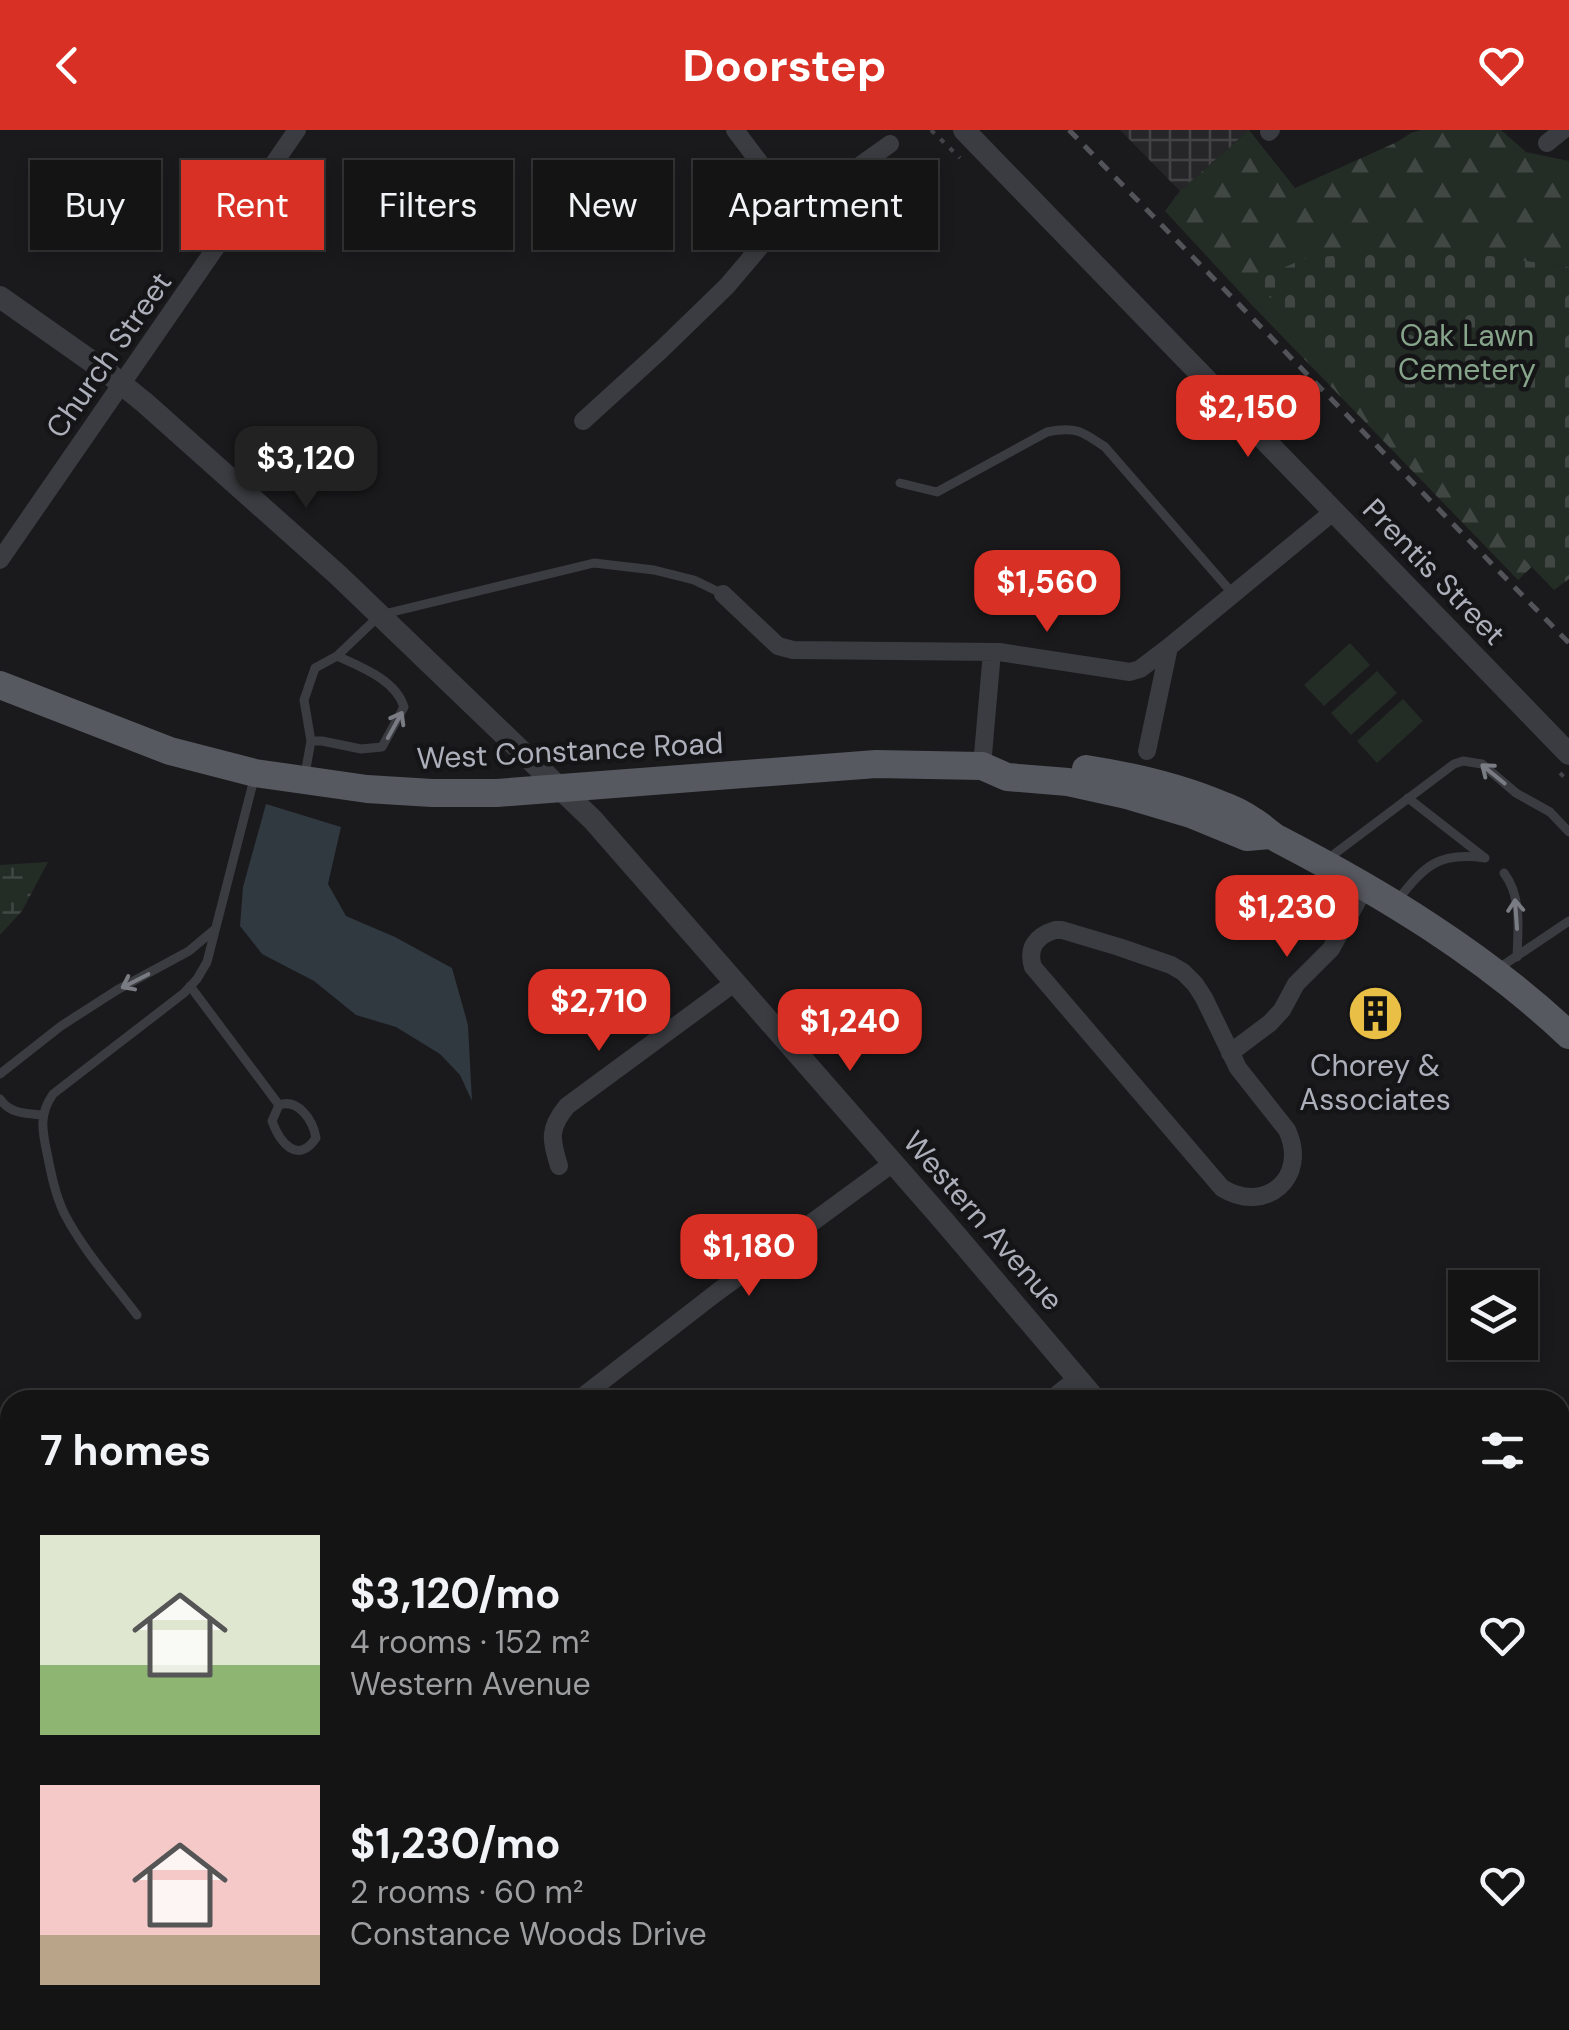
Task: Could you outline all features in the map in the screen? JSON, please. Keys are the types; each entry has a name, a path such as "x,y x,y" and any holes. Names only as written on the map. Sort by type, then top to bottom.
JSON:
{"main road":[{"name":"West Constance Road","path":"0,662 54,705"},
{"name":"West Constance Road","path":"0,685 170,751 255,773 367,789 497,793 876,764 982,766 1002,758 1126,775 1222,804 1256,822 1270,835 1506,964 1569,1036"}],"street":[{"name":"Church Street","path":"0,560 296,130"},
{"path":"735,130 758,160"},
{"name":"Prentis Street","path":"964,130 1569,754"},
{"path":"1547,142 1562,130"},
{"path":"868,160 890,144"},
{"path":"583,420 662,350 757,250"},
{"name":"Western Avenue","path":"0,298 123,385 380,615 593,820 1088,1390"},
{"path":"723,594 778,646 794,650 992,652 1130,672 1170,647 1334,511"},
{"path":"1147,751 1170,647"},
{"path":"982,766 992,652"},
{"path":"1230,1053 1270,1024 1282,1010 1296,984 1330,950 1366,886"},
{"path":"1062,930 1171,965 1195,984 1230,1053 1292,1140 1292,1171 1286,1181 1261,1196 1246,1197 1222,1188 1033,967 1032,948 1046,933 1062,930"},
{"path":"558,1166 552,1128 566,1106 734,982"},
{"path":"591,1390 893,1162"},
{"path":"1063,1390 1078,1378"}],"lane":[{"path":"900,483 937,492 1047,432 1067,427 1084,432 1105,446 1232,594"},
{"path":"303,782 311,741 304,700 315,668 337,656 380,615 594,563 680,576 723,594"},
{"path":"311,741 361,749 382,746 404,708 403,700 375,673 337,656"},
{"path":"1323,862 1454,764 1472,760 1516,793 1550,812 1569,832"},
{"path":"137,1315 80,1240 64,1212 54,1186 42,1115 53,1094 190,986 208,962 255,773"},
{"path":"1395,904 1416,878 1436,862 1462,854 1486,859 1408,798"},
{"path":"1504,873 1516,897 1518,914 1506,964"},
{"path":"1506,964 1569,920"},
{"path":"0,1074 62,1026 188,951 216,928"},
{"path":"190,986 279,1105"},
{"path":"0,1098 6,1107 17,1112 42,1115"},
{"path":"296,1104 312,1124 316,1138 306,1150 299,1152 289,1147 276,1131 272,1116 279,1105 296,1104"}],"shaded area":[{"path":"1120,130 1249,130 1180,191"},
{"path":"266,804 341,827 328,884 346,916 452,968 468,1025 472,1101 460,1075 440,1054 396,1027 356,1015 314,981 262,954 240,926 243,887"}],"green space":[{"path":"1249,130 1295,188 1421,130 1501,130 1526,152 1569,161 1569,267 1492,257 1541,558 1518,580 1165,211 1180,191"},
{"name":"Oak Lawn Cemetery","path":"1433,248 1569,267 1569,579 1554,590 1255,280 1306,258"},
{"path":"1350,643 1370,665 1324,706 1304,685"},
{"path":"1377,671 1397,693 1351,735 1331,713"},
{"path":"1403,699 1423,721 1377,763 1357,741"},
{"path":"48,862 22,911 0,935 0,865"}],"railway":[{"path":"1069,130 1569,643"}],"place":[{"name":"Chorey & Associates","path":"1375,1014"}]}
